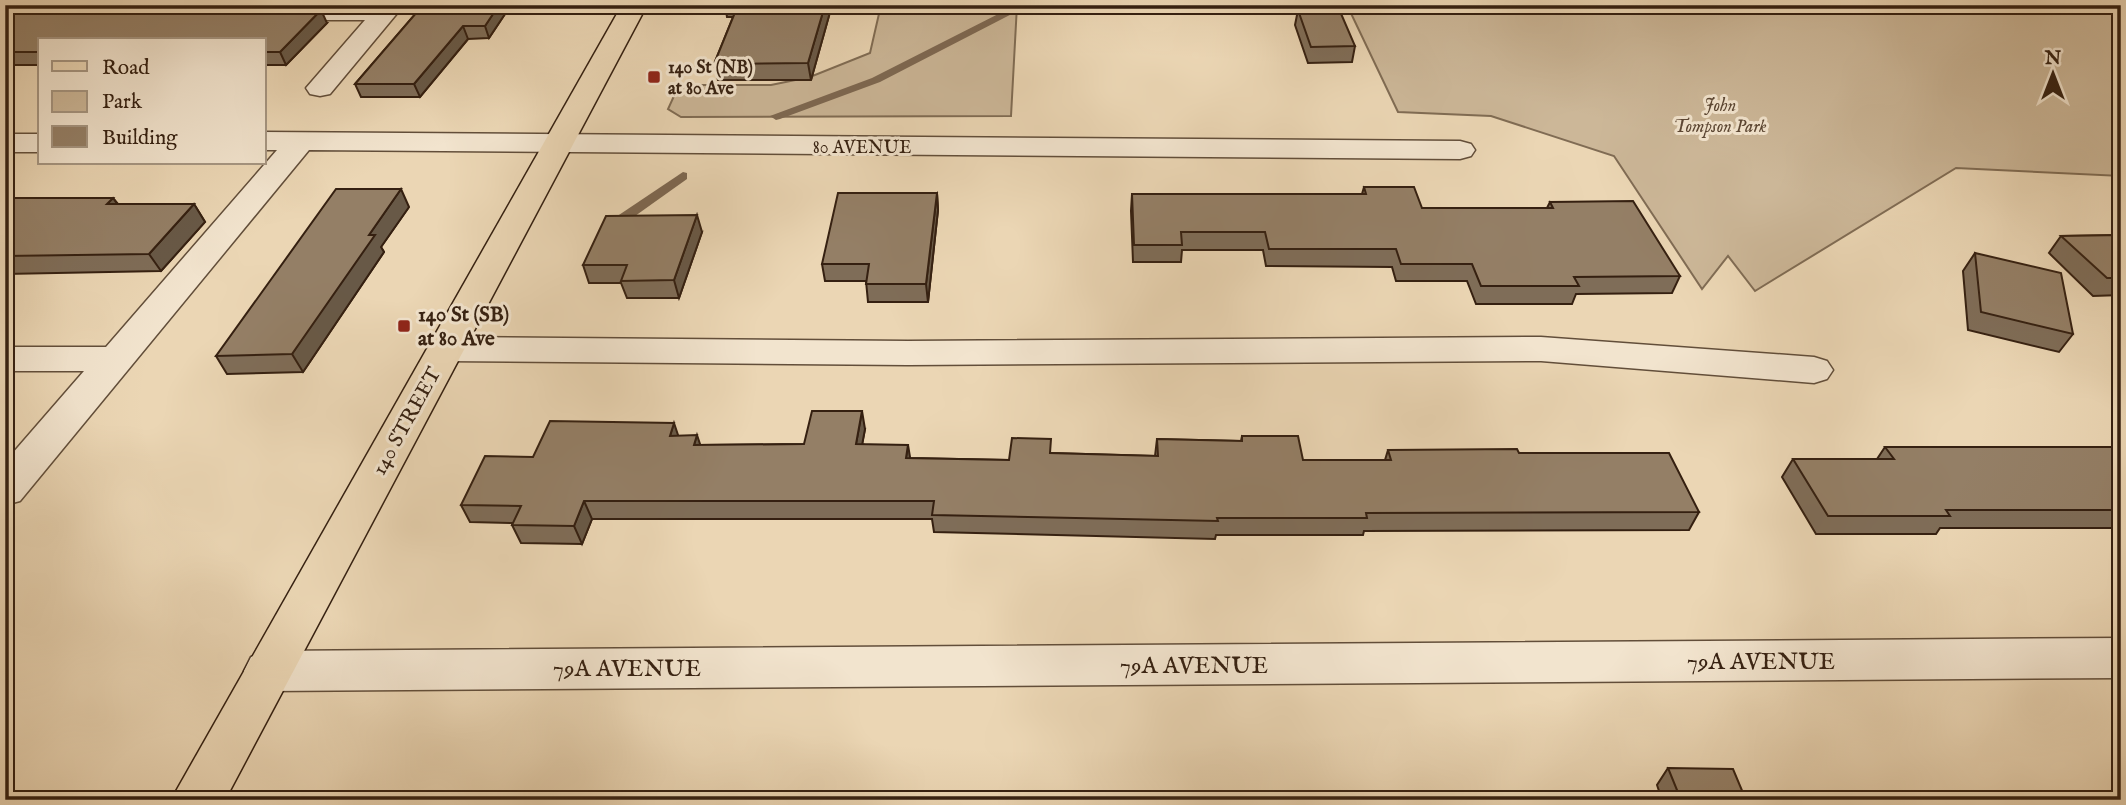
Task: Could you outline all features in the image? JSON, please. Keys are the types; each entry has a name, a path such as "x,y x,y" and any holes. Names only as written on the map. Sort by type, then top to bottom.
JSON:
{"main road":[{"name":"140 STREET","path":"197,800 635,5"}],"street":[{"path":"241,12 389,8"},
{"path":"320,88 389,8"},
{"name":"80 AVENUE","path":"266,141 1460,150"},
{"path":"5,490 301,141"},
{"path":"5,143 38,142"},
{"path":"446,349 908,353 1541,349 1814,370"},
{"path":"5,359 115,359"},
{"name":"79A AVENUE","path":"268,671 2121,658"}],"green space":[{"path":"881,5 1017,5 1011,116 681,117 668,109 679,85 771,85 810,77 870,53"},
{"name":"John Tompson Park","path":"1347,5 2121,5 2121,176 1956,168 1755,291 1728,256 1702,289 1614,156 1491,116 1398,112"}],"building":[{"path":"423,5 499,5 485,26 463,26 414,84 355,84"},
{"path":"738,5 825,5 808,63 714,64"},
{"path":"1339,9 1355,46 1311,47 1298,10"},
{"path":"321,10 280,52 266,52 266,38 38,38 38,52 5,52 5,13"},
{"path":"1364,187 1414,187 1422,208 1553,208 1550,202 1633,201 1680,276 1574,277 1579,286 1481,286 1472,264 1401,264 1396,249 1269,249 1265,232 1181,232 1182,245 1134,245 1132,194 1366,194"},
{"path":"336,189 401,189 369,235 375,235 292,354 216,356"},
{"path":"838,193 937,193 926,284 866,284 869,264 822,264"},
{"path":"5,198 113,198 107,204 194,204 149,254 5,256"},
{"path":"697,215 674,280 621,281 627,265 583,265 606,216"},
{"path":"2121,235 2121,278 2107,278 2061,236"},
{"path":"1975,253 2061,273 2073,334 1981,312"},
{"path":"812,411 862,411 856,444 908,445 906,458 1009,460 1012,438 1051,439 1050,453 1158,456 1157,439 1242,441 1242,436 1298,436 1303,460 1391,460 1388,450 1517,449 1519,453 1669,453 1699,512 1366,513 1367,518 1217,518 1218,521 932,515 934,501 584,501 574,526 512,525 521,506 461,505 485,456 533,457 550,421 674,423 670,436 697,435 694,445 804,444"},
{"path":"1885,447 2116,447 2121,452 2121,510 1946,510 1950,516 1828,516 1793,459 1894,459"},
{"path":"1668,768 1733,769 1746,800 1681,800"}],"waterway":[{"path":"776,116 876,80 1024,5"},
{"path":"1575,5 1636,12 1653,5"},
{"path":"609,228 683,176"}],"place":[{"name":"140 St (NB) at 80 Ave","path":"654,77"},
{"name":"140 St (SB) at 80 Ave","path":"404,326"}]}
